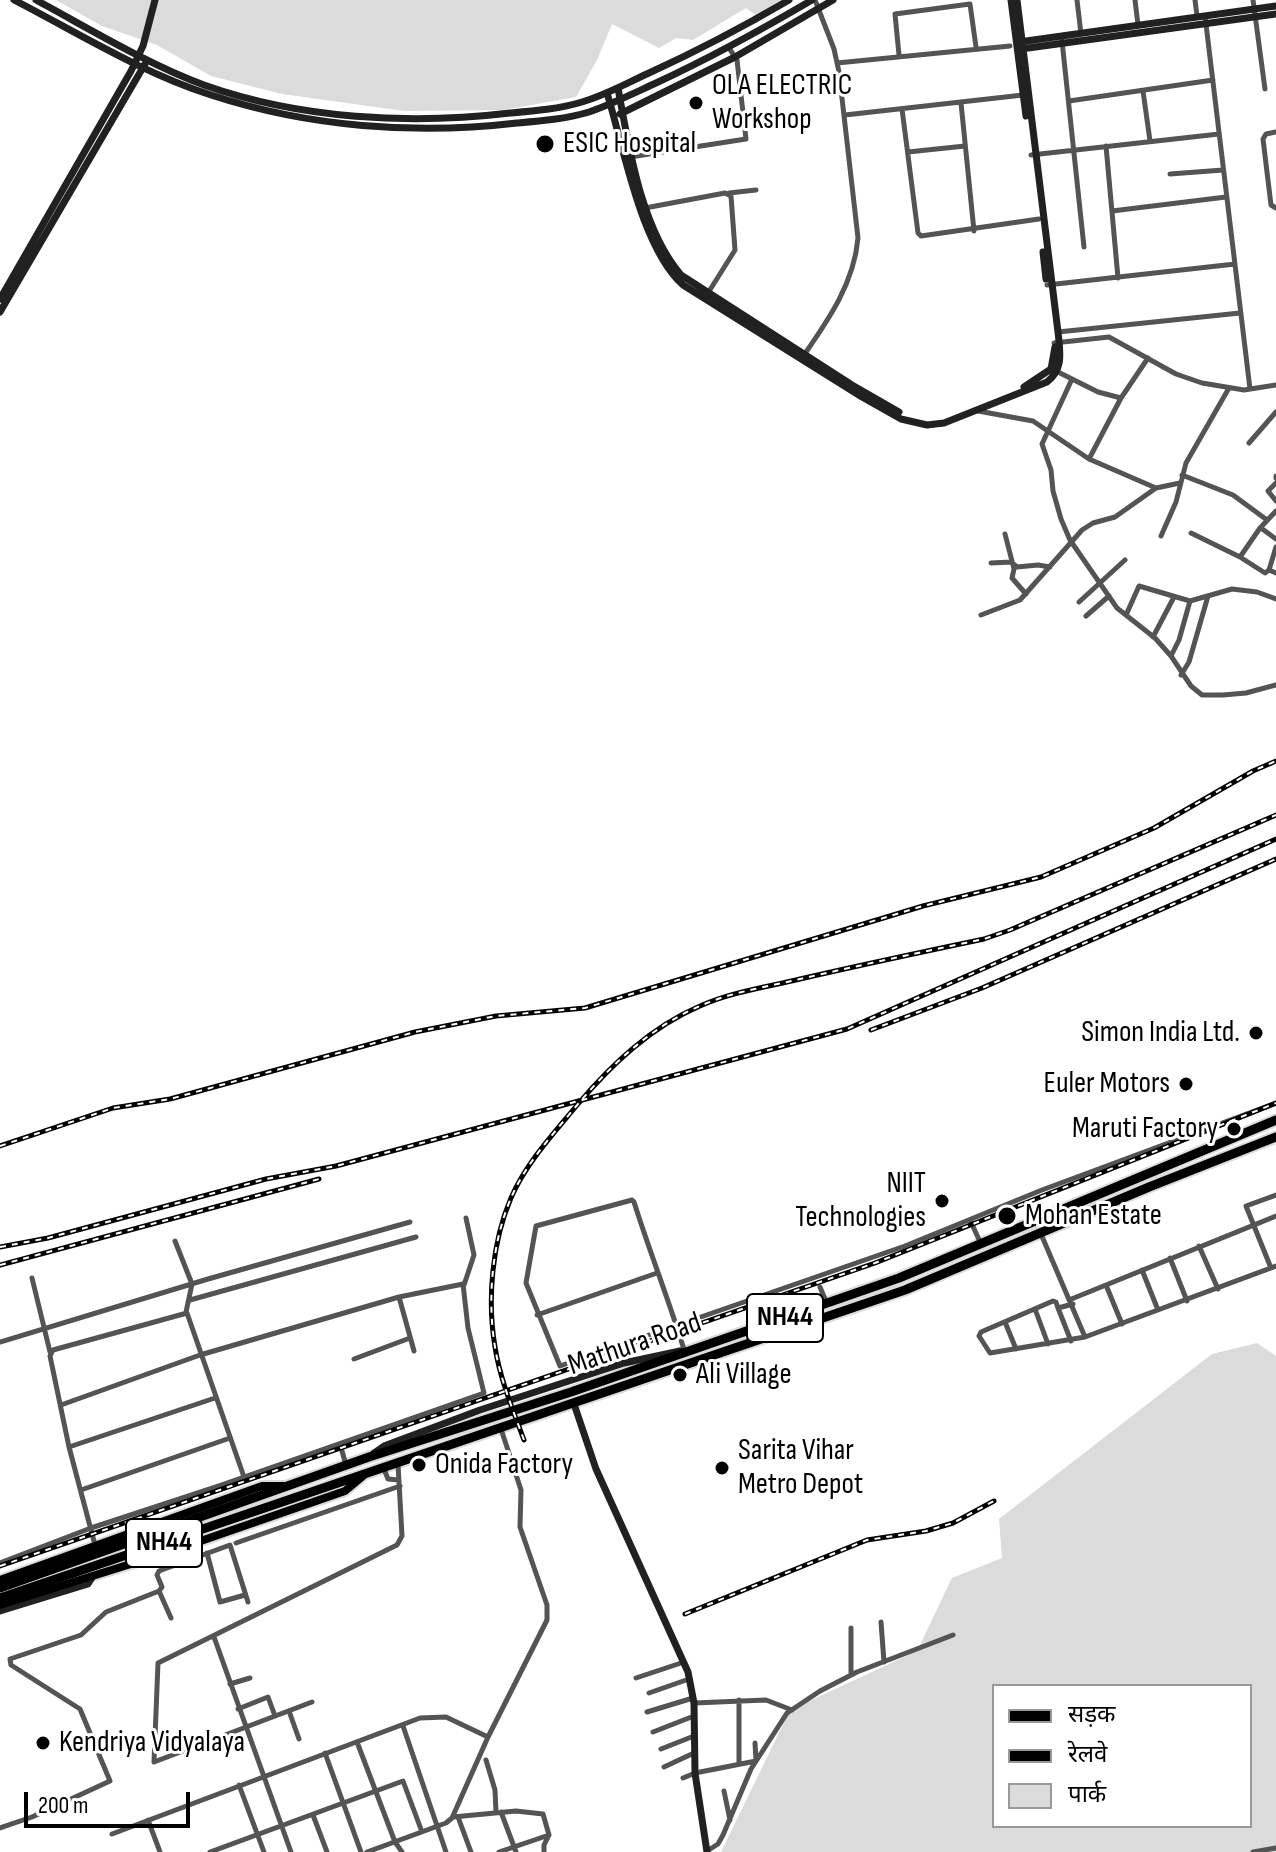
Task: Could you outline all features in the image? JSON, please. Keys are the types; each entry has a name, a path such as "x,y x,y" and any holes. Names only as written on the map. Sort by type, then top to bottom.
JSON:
{"highway":[{"name":"Mathura Road","path":"0,1588 283,1486 700,1348 899,1278 1276,1120"},
{"name":"Mathura Road","path":"0,1598 905,1290 1276,1137"}],"main road":[{"name":"Mathura Road","path":"0,1608 345,1491 364,1475"},
{"path":"0,1580 262,1486 283,1486"}],"street":[{"path":"14,0 143,67 209,95 264,110 386,128 441,129 507,125 588,112 729,48 815,3 833,0"},
{"path":"36,0 203,85 258,100 380,118 436,119 515,113 582,102 724,38 789,0"},
{"path":"0,299 135,63 143,46 155,0"},
{"path":"643,209 673,266 687,280 901,419 914,423 937,421 977,411 1047,382 1055,370 1058,332 1011,0"},
{"path":"1017,0 1023,95 1057,343"},
{"path":"1077,0 1081,34"},
{"path":"1135,0 1138,26"},
{"path":"1195,0 1203,18 1213,80 1250,389"},
{"path":"1253,0 1265,89"},
{"path":"618,114 735,57 815,3"},
{"path":"803,356 839,301 855,263 858,238 837,63 815,3"},
{"path":"899,55 895,14 970,4 976,47"},
{"path":"1254,13 1276,6"},
{"path":"1062,40 1081,34 1203,18 1276,14"},
{"path":"837,63 1062,40 1203,18"},
{"path":"1062,40 1084,247"},
{"path":"0,312 143,67 146,58 143,46"},
{"path":"630,158 744,141 746,137 735,57 729,48"},
{"path":"1069,101 1213,80"},
{"path":"618,88 618,114"},
{"path":"1143,91 1150,141"},
{"path":"607,93 618,114 643,209 660,258 683,285 803,356"},
{"path":"845,115 1023,95"},
{"path":"961,103 974,231"},
{"path":"902,109 919,235 974,231 1039,219"},
{"path":"1276,132 1266,134 1263,139 1271,205 1276,208"},
{"path":"1033,155 1219,134"},
{"path":"908,152 965,146"},
{"path":"1106,146 1118,278"},
{"path":"1170,174 1223,170"},
{"path":"643,209 756,190"},
{"path":"707,294 735,250 731,196 728,193"},
{"path":"1112,211 1227,197"},
{"path":"1049,285 1235,264"},
{"path":"1058,332 1240,313"},
{"path":"1057,343 1109,337 1176,374 1229,388 1276,385"},
{"path":"1089,459 1121,398 1148,358"},
{"path":"937,421 1026,386 1055,370"},
{"path":"1055,370 1098,392 1121,398"},
{"path":"1072,379 1047,430 1042,448 1051,470 1061,519 1070,540 1117,608 1153,637 1171,656 1191,686 1206,695 1246,693 1276,685"},
{"path":"1161,536 1176,502 1182,475 1229,388"},
{"path":"977,411 1029,419 1089,459 1156,488"},
{"path":"1249,443 1276,412"},
{"path":"1182,475 1233,495 1267,520"},
{"path":"1276,479 1268,491 1276,501"},
{"path":"981,615 1016,602 1026,594 1070,540 1093,523 1124,512 1156,488 1180,483"},
{"path":"1240,557 1276,511"},
{"path":"1260,528 1276,539"},
{"path":"1191,533 1265,573 1269,570 1276,547"},
{"path":"1005,534 1013,563 1012,578 1026,594"},
{"path":"1079,602 1125,560"},
{"path":"991,563 1050,567"},
{"path":"1269,570 1276,573"},
{"path":"1126,615 1139,587 1190,601 1232,589 1257,592 1276,599"},
{"path":"1181,675 1189,662 1208,595"},
{"path":"1086,616 1109,596"},
{"path":"1153,637 1174,597"},
{"path":"1171,656 1183,629 1190,601"},
{"path":"685,1352 677,1326 632,1200 539,1224 535,1228 526,1278 537,1315 560,1366 677,1326 817,1278 1276,1103"},
{"path":"1071,1341 1055,1301 981,1332 979,1336 990,1353 1071,1341 1123,1325 1274,1267 1246,1206 1276,1195"},
{"path":"1058,1308 1106,1285 1276,1216"},
{"path":"0,1563 91,1528 484,1393 468,1328 464,1285 474,1255 466,1218"},
{"path":"970,1220 981,1245"},
{"path":"0,1342 410,1222"},
{"path":"1041,1233 1085,1337"},
{"path":"190,1300 416,1237"},
{"path":"175,1241 192,1284 186,1313 244,1477"},
{"path":"1199,1246 1219,1290"},
{"path":"1170,1258 1187,1301"},
{"path":"1142,1270 1158,1310"},
{"path":"537,1315 657,1273"},
{"path":"32,1278 46,1329 69,1447 95,1545"},
{"path":"61,1405 200,1355 399,1297 461,1283 464,1285"},
{"path":"1106,1285 1123,1325"},
{"path":"820,1287 827,1304"},
{"path":"399,1297 414,1351"},
{"path":"1035,1309 1048,1344"},
{"path":"50,1352 186,1313"},
{"path":"1005,1322 1016,1349"},
{"path":"354,1359 410,1338"},
{"path":"69,1447 215,1398"},
{"path":"574,1404 596,1469 685,1662 694,1700 695,1773 707,1851 718,1844 756,1761 782,1718 820,1691 851,1675 953,1635"},
{"path":"471,1852 455,1817 488,1737 547,1620 547,1605 520,1530 521,1490 501,1429"},
{"path":"81,1490 230,1438"},
{"path":"340,1444 346,1465"},
{"path":"312,1702 154,1762 158,1663 397,1545 402,1536 398,1464"},
{"path":"384,1469 388,1479 400,1483"},
{"path":"236,1543 400,1483"},
{"path":"0,1828 32,1817 110,1781 80,1709 14,1667 10,1659 81,1635 106,1612 159,1591 162,1587 157,1575 159,1571 230,1545 248,1602"},
{"path":"207,1553 220,1602 245,1595"},
{"path":"159,1591 171,1618"},
{"path":"881,1622 884,1662"},
{"path":"851,1628 851,1675"},
{"path":"214,1637 291,1852"},
{"path":"636,1678 685,1662"},
{"path":"230,1684 250,1678"},
{"path":"649,1693 690,1679"},
{"path":"238,1709 268,1697 275,1716"},
{"path":"647,1712 694,1700 774,1701 792,1710"},
{"path":"739,1700 739,1764"},
{"path":"289,1711 299,1739"},
{"path":"653,1732 694,1716"},
{"path":"112,1834 420,1718 446,1717 488,1737"},
{"path":"403,1726 446,1852"},
{"path":"661,1749 694,1736"},
{"path":"357,1742 395,1842 402,1852"},
{"path":"755,1743 756,1761"},
{"path":"325,1753 364,1852 379,1850 455,1817 499,1812 543,1814 549,1835 544,1852"},
{"path":"664,1767 694,1753"},
{"path":"486,1760 499,1812 515,1849"},
{"path":"683,1778 756,1761"},
{"path":"210,1852 405,1782 422,1832"},
{"path":"239,1785 264,1852"},
{"path":"724,1791 730,1820"},
{"path":"313,1815 327,1852"},
{"path":"148,1820 160,1852"},
{"path":"499,1852 549,1835"},
{"path":"1253,1852 1276,1848"}],"green space":[{"path":"56,0 782,0 756,15 746,8 693,40 676,38 659,48 612,24 597,60 576,97 503,110 404,111 282,94 211,76 157,45 102,26"},
{"path":"1257,1343 1276,1356 1276,1852 721,1852 790,1710 917,1651 952,1578 1002,1558 999,1519 1212,1354"}],"railway":[{"path":"0,1146 113,1108 170,1099 415,1032 496,1016 585,1008 923,906 1041,877 1154,828 1276,761"},
{"path":"524,1440 507,1394 495,1347 491,1310 499,1233 511,1198 532,1161 591,1089 633,1048 682,1015 724,997 984,939 1010,930 1276,815"},
{"path":"0,1247 48,1238 266,1179 336,1166 847,1029 1276,839"},
{"path":"871,1030 982,988 1276,859"},
{"path":"0,1566 875,1263 1276,1103"},
{"path":"0,1265 319,1179"},
{"path":"685,1614 867,1540 926,1531 953,1523 994,1501"}],"place":[{"name":"OLA ELECTRIC Workshop","path":"696,103"},
{"name":"ESIC Hospital","path":"545,144"},
{"name":"Simon India Ltd.","path":"1256,1033"},
{"name":"Euler Motors","path":"1186,1084"},
{"name":"Maruti Factory","path":"1234,1129"},
{"name":"NIIT Technologies","path":"942,1201"},
{"name":"Mohan Estate","path":"1007,1216"},
{"name":"Ali Village","path":"680,1375"},
{"name":"Onida Factory","path":"419,1465"},
{"name":"Sarita Vihar Metro Depot","path":"722,1468"},
{"name":"Kendriya Vidyalaya","path":"43,1743"}]}
